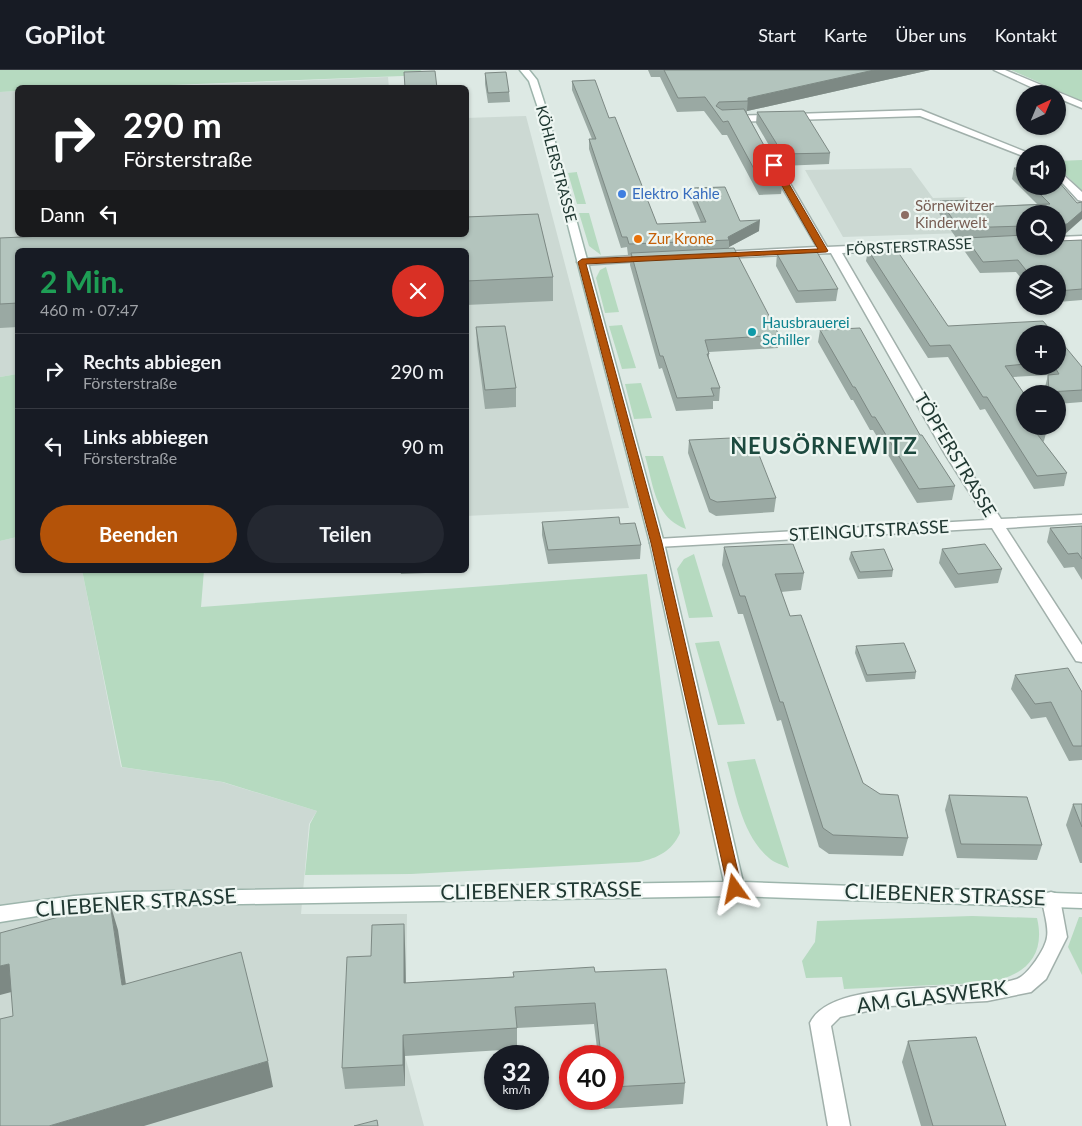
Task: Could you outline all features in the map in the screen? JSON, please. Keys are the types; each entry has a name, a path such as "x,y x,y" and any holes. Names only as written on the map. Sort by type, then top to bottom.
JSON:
{"street":[{"name":"KÖHLERSTRASSE","path":"524,70 533,80 541,105 657,543 735,889"},
{"path":"998,70 1034,85"},
{"path":"1066,98 1082,105"},
{"path":"722,119 750,122 921,112 1016,150"},
{"name":"FÖRSTERSTRASSE","path":"766,152 829,250"},
{"path":"1066,181 1082,198"},
{"path":"1066,240 1082,239"},
{"name":"FÖRSTERSTRASSE","path":"706,256 1016,241"},
{"name":"TÖPFERSTRASSE","path":"829,250 952,454 1082,657"},
{"path":"582,262 667,258"},
{"name":"STEINGUTSTRASSE","path":"657,543 1082,519"},
{"name":"CLIEBENER STRASSE","path":"0,914 74,903 126,899 314,894 735,889 1082,901"},
{"name":"AM GLASWERK","path":"839,1126 820,1023 834,1010 890,998 987,993 1024,986 1039,973 1047,961 1057,937 1051,899"}],"shaded area":[{"path":"388,77 389,85 192,85"},
{"path":"15,91 15,237 469,237 469,118 526,116 629,508 469,516 469,248 15,248 15,374 0,377 0,92"},
{"name":"Sörnewitzer Kinderwelt","path":"911,168 933,198 967,197 993,232 843,237 805,170"},
{"path":"15,537 15,573 83,573 121,767 222,782 317,811 309,824 301,914 407,914 405,1056 424,1126 0,1126 0,541"}],"green space":[{"path":"0,70 420,70 428,75 170,85 15,85 15,91 0,92"},
{"path":"1011,70 1082,70 1082,101 1066,94 1066,85 1045,85"},
{"path":"1082,160 1082,191 1066,175 1066,161"},
{"path":"577,172 586,204 577,204 568,173"},
{"path":"579,213 589,213 601,255 589,246"},
{"path":"606,267 619,312 605,313 596,278 600,270"},
{"path":"622,325 636,368 622,369 609,326"},
{"path":"15,374 15,537 0,541 0,377"},
{"path":"641,383 652,418 634,419 625,384"},
{"path":"645,456 663,456 686,529 675,524 661,509 653,489"},
{"path":"694,554 713,617 689,618 677,569 684,559"},
{"path":"83,573 204,573 201,607 647,574 680,833 673,845 664,853 639,862 411,874 305,875 310,824 317,811 223,782 122,767"},
{"path":"719,641 745,724 718,725 695,643"},
{"path":"755,759 789,868 771,860 760,849 752,838 741,813 727,762"},
{"path":"972,916 1037,918 1039,933 1038,945 1034,956 1018,972 995,981 981,983 844,989 842,977 806,978 802,961 815,942 817,921"},
{"path":"1079,917 1082,917 1082,975 1068,947"}],"building":[{"path":"664,70 874,70 748,98 748,101 719,102 716,106 722,110 744,109 783,180 760,180 728,121 723,122 705,97 678,98"},
{"path":"435,71 437,85 405,85 404,72"},
{"path":"506,72 509,92 488,93 485,73"},
{"path":"595,80 609,118 615,117 657,224 706,222 691,188 725,187 740,221 760,220 728,237 729,240 629,244 627,237 622,237 589,139 596,139 572,81"},
{"path":"804,111 830,153 783,154 757,112"},
{"path":"1066,190 1077,203 1082,202 1082,211 1066,224 1066,205 1026,205 1050,204 1041,195 1066,195"},
{"path":"973,200 979,207 1016,205 1016,226 959,228 940,201"},
{"path":"538,214 553,277 469,281 469,248 15,248 15,303 0,304 0,238 469,237 469,217"},
{"path":"1016,235 1016,255 1066,255 1066,241 1082,240 1082,289 1066,290 1066,265 1022,265 1018,260 983,262 966,238"},
{"path":"734,248 779,335 705,340 709,354 707,354 720,388 711,388 714,396 677,398 663,356 660,356 631,253"},
{"path":"896,249 948,326 1043,321 1046,325 1016,325 1016,365 1005,366 1018,385 1016,385 1016,435 1038,435 1067,473 1037,476 987,397 983,397 950,345 930,346 868,250"},
{"path":"817,252 838,289 798,291 777,254"},
{"path":"505,326 516,388 485,390 476,327"},
{"path":"860,328 920,435 922,435 955,486 919,489 875,417 872,417 855,387 853,387 820,330"},
{"path":"1066,348 1082,367 1082,390 1066,391 1066,385 1049,385 1048,375 1066,375"},
{"path":"752,437 776,498 717,502 710,499 689,440"},
{"path":"619,517 620,524 635,523 641,545 548,550 542,522"},
{"path":"1082,526 1082,559 1078,553 1068,554 1050,528"},
{"path":"793,544 804,573 775,574 790,616 801,615 863,783 880,794 898,795 908,838 833,835 823,828 783,702 780,702 745,596 740,596 724,547"},
{"path":"985,544 1002,569 958,574 942,549"},
{"path":"884,549 893,570 860,572 851,552"},
{"path":"904,643 916,672 867,675 856,646"},
{"path":"1068,668 1082,692 1082,746 1073,746 1051,702 1035,704 1015,675"},
{"path":"949,795 1027,797 1042,845 961,844"},
{"path":"1073,804 1082,804 1082,827"},
{"path":"110,903 122,985 241,952 268,1061 49,1126 0,1126 0,1019 13,1016 9,964 0,966 0,933"},
{"path":"404,924 404,983 514,977 513,972 594,967 595,972 666,969 685,1083 624,1086 624,1045 600,1045 595,1003 515,1007 517,1028 403,1035 403,1065 342,1068 347,957 371,956 372,925"},
{"path":"976,1037 1006,1126 933,1126 908,1041"},
{"path":"377,1120 378,1126 354,1126"}],"place":[{"name":"Elektro Kahle","path":"622,194"},
{"name":"Sörnewitzer Kinderwelt","path":"905,215"},
{"name":"Zur Krone","path":"638,239"},
{"name":"Hausbrauerei Schiller","path":"752,332"}],"district":[{"name":"NEUSÖRNEWITZ","path":"824,446"}],"route":[{"path":"735,889 680,638 657,543 582,262 824,251 774,165"}]}
